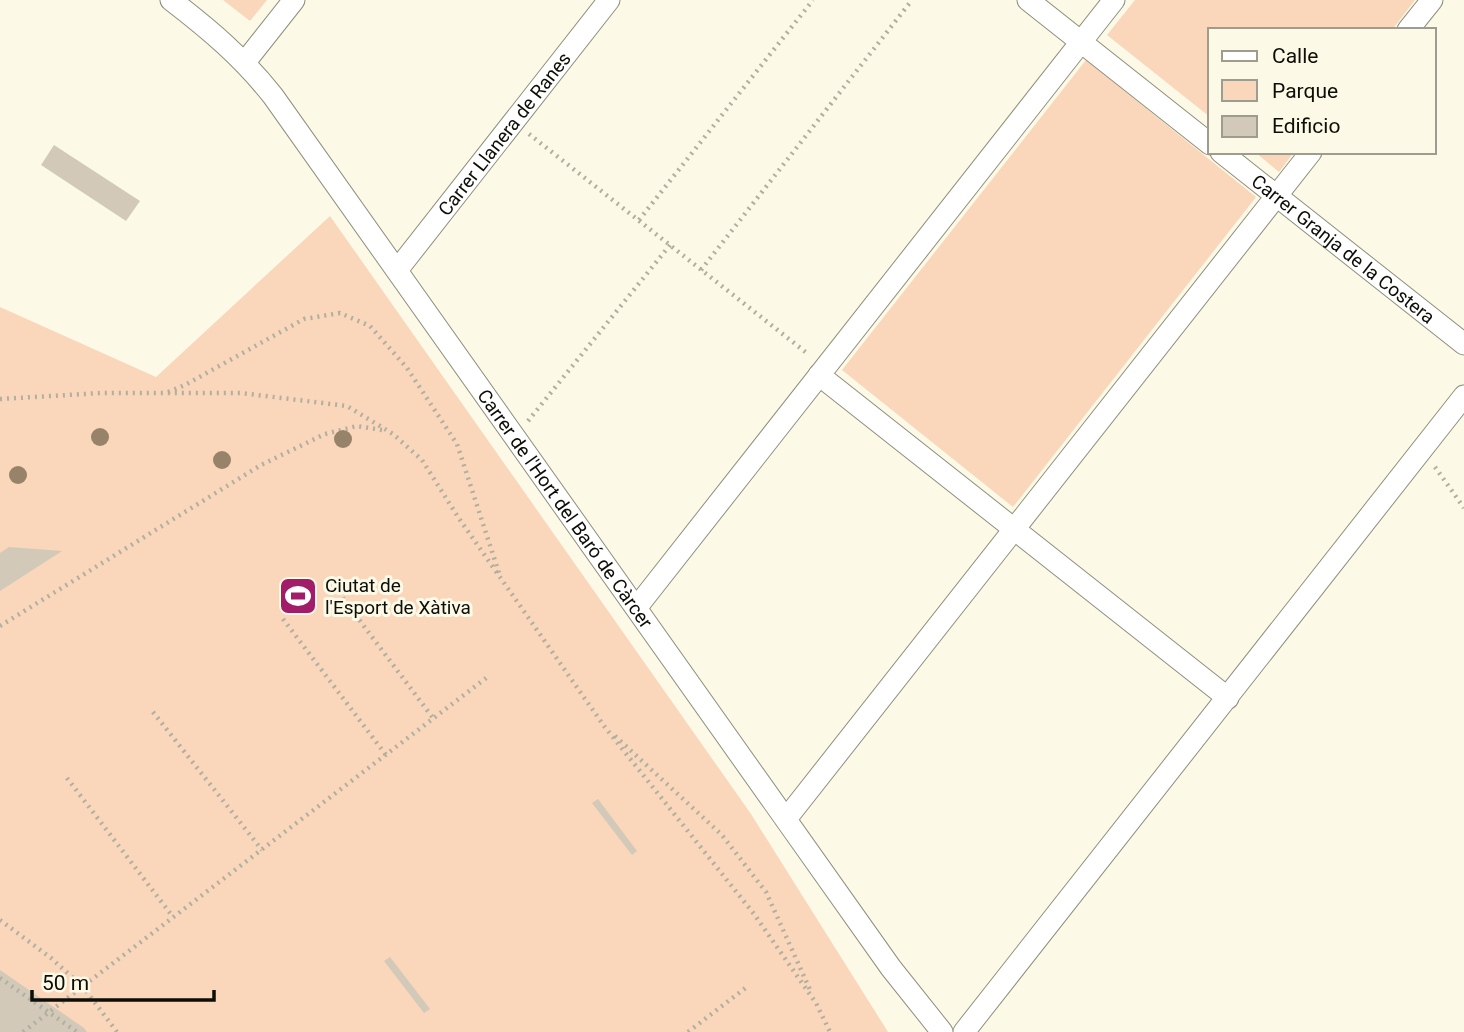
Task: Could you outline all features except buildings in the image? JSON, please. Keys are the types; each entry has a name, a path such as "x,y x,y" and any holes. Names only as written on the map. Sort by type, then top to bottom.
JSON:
{"street":[{"name":"Carrer de l'Hort del Baró de Càrcer","path":"171,0 221,38 273,96 891,968 942,1032"},
{"path":"245,62 294,0"},
{"name":"Carrer Llanera de Ranes","path":"398,269 609,0"},
{"path":"1028,0 1208,142"},
{"path":"637,607 1114,0"},
{"path":"1410,28 1432,0"},
{"name":"Carrer Granja de la Costera","path":"1224,154 1464,344"},
{"path":"786,819 1309,154"},
{"path":"822,371 1014,529 1228,698"},
{"path":"964,1032 1464,396"}],"path":[{"path":"639,220 813,0"},
{"path":"701,270 912,0"},
{"path":"513,122 639,220 822,371"},
{"path":"516,436 670,245"},
{"path":"165,393 185,385 304,319 340,313 370,326 407,368 457,443 500,577"},
{"path":"0,399 101,393 241,393 347,405 387,430 422,460 604,726 754,914 816,1003"},
{"path":"0,626 261,465 325,434 358,426 387,430"},
{"path":"1422,449 1464,508"},
{"path":"330,581 433,718"},
{"path":"283,619 386,755"},
{"path":"23,1032 489,675"},
{"path":"153,712 262,850"},
{"path":"604,726 722,835 766,892 828,1032"},
{"path":"67,778 173,917"},
{"path":"0,920 51,958 83,987 117,1032"},
{"path":"0,978 77,1032"},
{"path":"688,1032 748,986"}],"green space":[{"path":"223,0 267,0 250,21"},
{"path":"1135,0 1415,0 1394,28 1208,28 1208,115 1107,35"},
{"path":"1086,60 1256,197 1013,507 842,370"},
{"path":"1257,154 1292,154 1279,172"},
{"name":"Ciutat de l'Esport de Xàtiva","path":"330,216 751,814 888,1032 0,1032 0,307 156,377"}],"place":[{"name":"Ciutat de l'Esport de Xàtiva","path":"298,596"}]}
